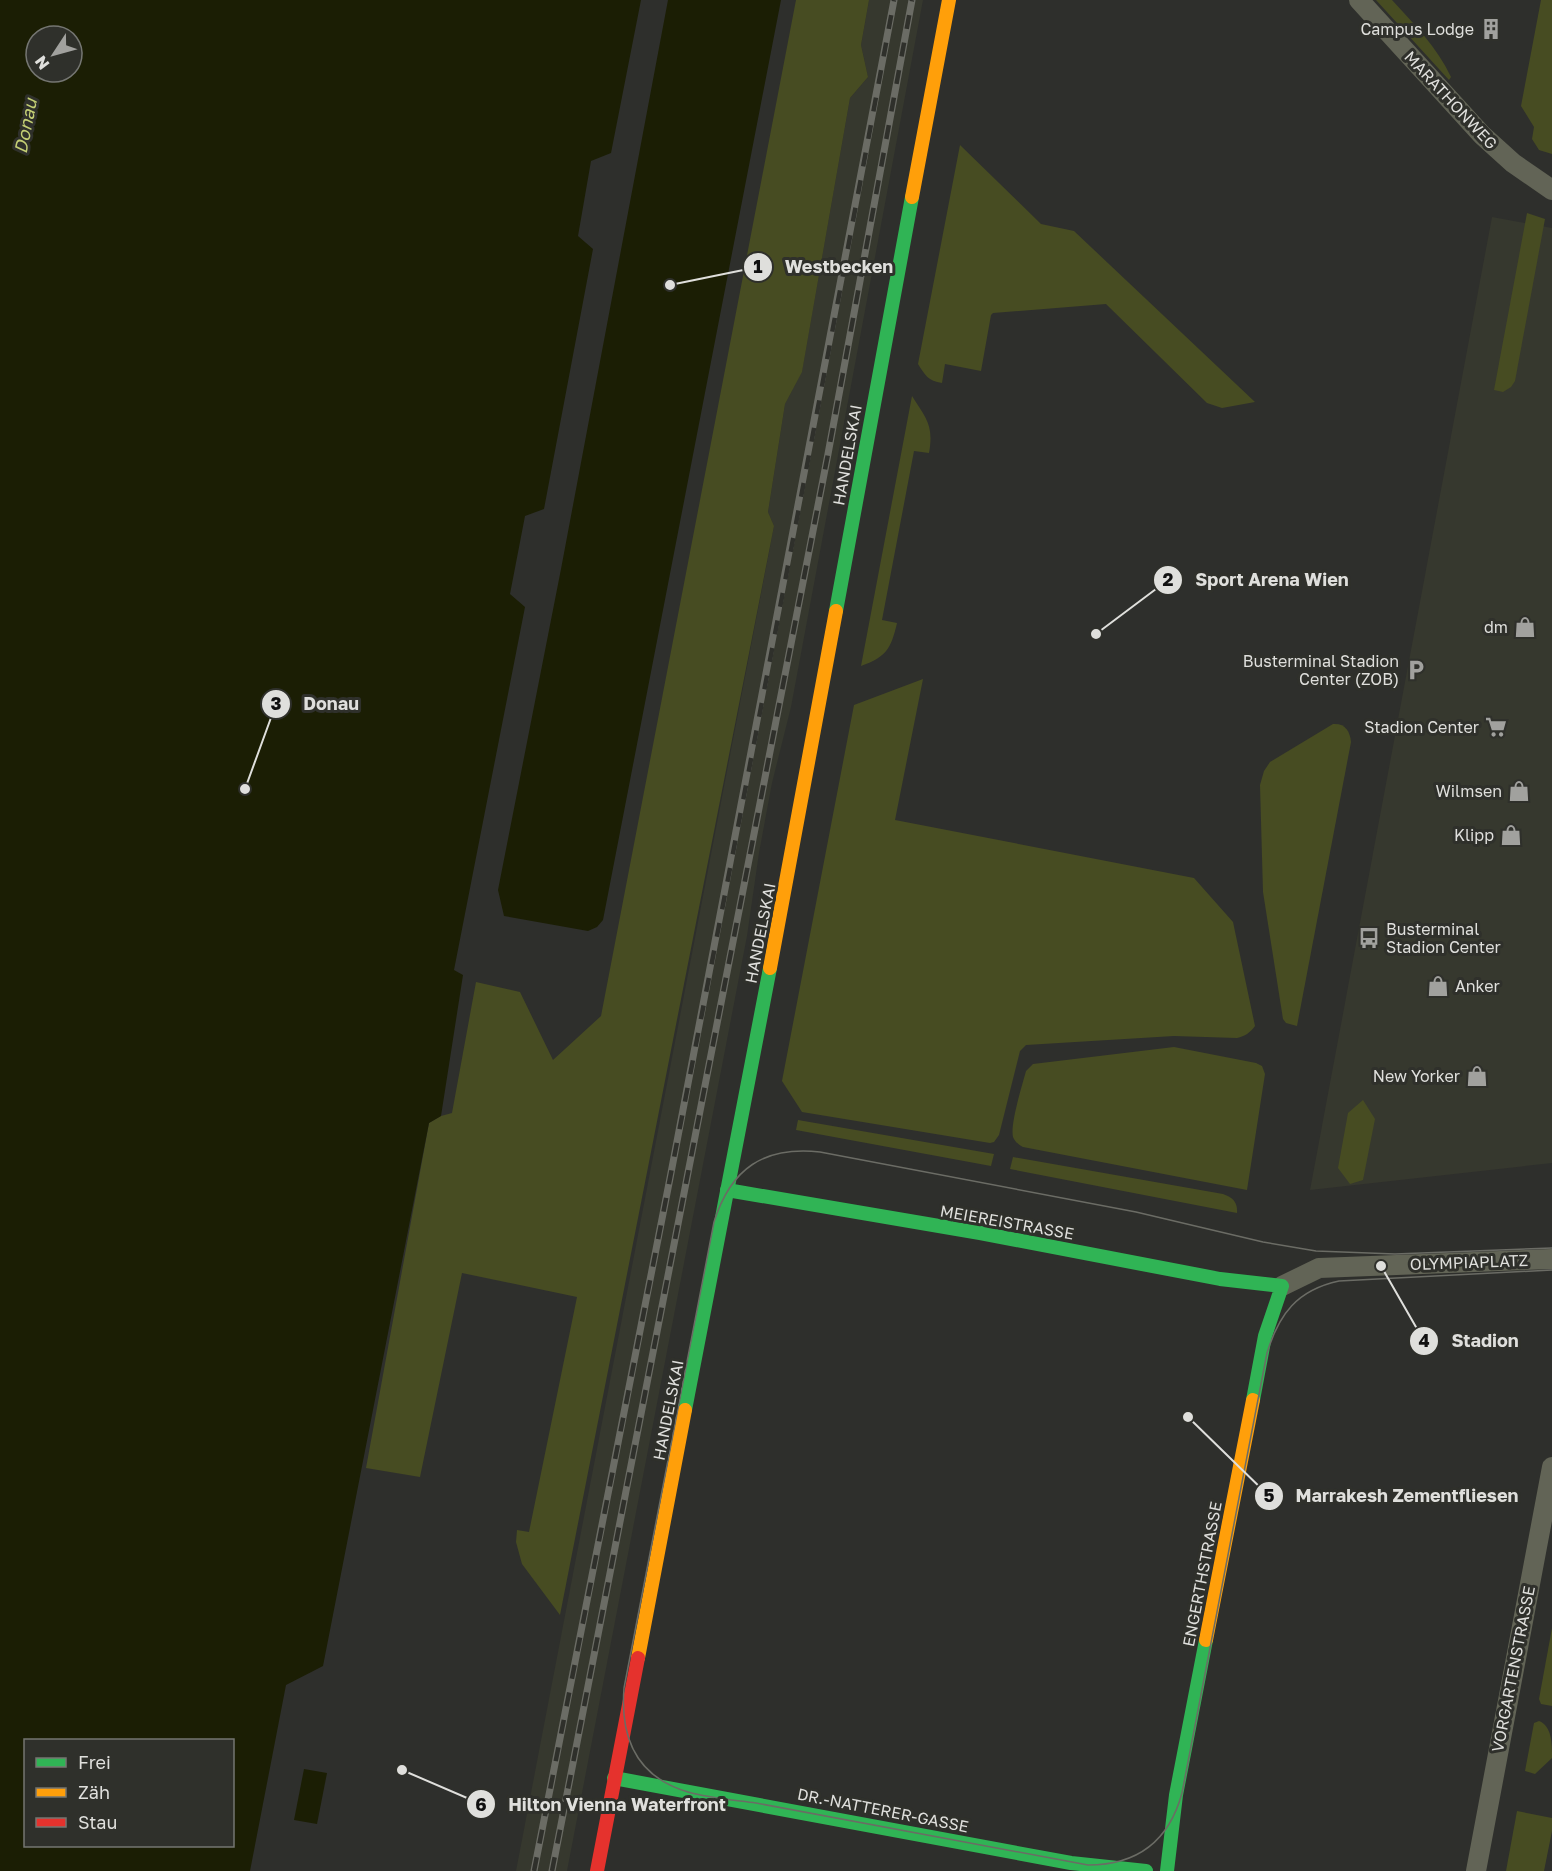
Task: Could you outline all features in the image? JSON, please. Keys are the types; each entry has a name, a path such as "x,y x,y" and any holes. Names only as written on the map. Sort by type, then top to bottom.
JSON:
{"main road":[{"name":"HANDELSKAI","path":"597,1871 796,832 949,0"},
{"name":"MEIEREISTRASSE","path":"727,1191 980,1233 1220,1279 1282,1286"},
{"name":"ENGERTHSTRASSE","path":"1167,1871 1176,1795 1265,1336 1282,1286"},
{"name":"DR.-NATTERER-GASSE","path":"614,1778 1071,1863 1146,1871"}],"street":[{"name":"MARATHONWEG","path":"1359,0 1482,135 1513,163 1552,190"},
{"name":"OLYMPIAPLATZ","path":"1282,1286 1319,1268 1552,1259"},
{"name":"VORGARTENSTRASSE","path":"1476,1871 1552,1467"}],"shaded area":[{"path":"869,0 923,0 791,707 772,783 747,936 567,1871 516,1871 774,526 768,512 785,404 802,371 850,98 868,77 861,45"},
{"name":"Stadion Center","path":"1492,217 1552,228 1552,1163 1310,1190"}],"green space":[{"path":"796,0 869,0 861,45 868,77 850,98 802,372 785,404 768,512 774,526 560,1615 522,1564 516,1542 517,1530 529,1532 577,1297 462,1273 420,1477 366,1468 429,1123 452,1113 476,982 520,992 553,1060 601,1016"},
{"path":"1376,0 1392,0 1409,18 1439,56 1451,77 1449,80"},
{"path":"1541,0 1552,0 1552,154 1539,150 1532,139 1534,127 1521,106"},
{"path":"960,145 1041,224 1074,231 1255,402 1222,408 1207,403 1106,304 993,313 981,371 945,364 942,383 927,377 918,364"},
{"path":"1527,213 1545,219 1515,381 1503,392 1494,390"},
{"path":"912,396 928,422 930,443 929,453 914,451 882,620 897,623 890,646 886,651 861,666"},
{"path":"923,679 895,820 1194,878 1233,922 1255,1026 1251,1031 1237,1038 1174,1036 1026,1045 1020,1051 999,1135 994,1142 990,1143 802,1112 782,1081 854,705"},
{"path":"1333,724 1346,728 1351,742 1297,1026 1286,1023 1283,1019 1263,892 1260,785 1264,771 1270,762"},
{"path":"1174,1047 1262,1066 1265,1074 1247,1190 1023,1147 1014,1139 1013,1123 1019,1095 1026,1071 1033,1064"},
{"path":"1363,1100 1375,1119 1363,1180 1350,1184 1338,1168 1348,1113"},
{"path":"798,1120 994,1154 991,1166 796,1130"},
{"path":"1013,1157 1223,1194 1234,1200 1237,1213 1010,1169"},
{"path":"1552,1628 1552,1706 1541,1704 1539,1699"},
{"path":"1539,1721 1549,1731 1552,1758 1535,1774 1525,1771 1534,1723"},
{"path":"1517,1811 1552,1818 1552,1831 1544,1871 1506,1871"}],"water":[{"name":"Donau","path":"0,0 641,0 611,153 591,161 578,236 593,249 544,509 525,516 510,594 525,607 454,970 463,975 441,1116 429,1123 323,1666 286,1685 250,1871 0,1871"},
{"path":"668,0 781,0 603,920 597,927 588,931 504,916 498,890"},
{"path":"304,1769 327,1773 317,1824 294,1820"}],"tram line":[{"path":"1552,1248 1395,1254 1316,1251 1263,1242 1136,1212 820,1152 782,1153 752,1164 730,1187 714,1222 624,1688 625,1723 635,1753 644,1766 670,1785 704,1796 756,1803 1088,1865 1106,1864 1136,1855 1160,1837 1169,1824 1182,1793 1267,1353 1284,1315 1301,1297 1324,1285 1339,1281 1552,1270"}],"railway":[{"path":"534,1871 717,936 894,0"},
{"path":"552,1871 828,454 912,0"}],"traffic: fast":[{"path":"836,611 912,197"},
{"path":"685,1410 770,968"},
{"path":"727,1190 980,1233 1220,1279 1282,1286 1265,1336 1253,1400"},
{"path":"1167,1871 1176,1795 1206,1640"},
{"path":"614,1778 1071,1863 1146,1871"}],"traffic: slow":[{"path":"912,197 949,0"},
{"path":"770,968 836,611"},
{"path":"1206,1640 1253,1400"},
{"path":"638,1658 685,1410"}],"traffic: jam":[{"path":"597,1871 638,1658"}],"place":[{"name":"Campus Lodge","path":"1491,29"},
{"name":"Westbecken","path":"670,285"},
{"name":"dm","path":"1525,627"},
{"name":"Sport Arena Wien","path":"1096,634"},
{"name":"Busterminal Stadion Center (ZOB)","path":"1416,670"},
{"name":"Stadion Center","path":"1496,727"},
{"name":"Donau","path":"245,789"},
{"name":"Wilmsen","path":"1519,791"},
{"name":"Klipp","path":"1511,835"},
{"name":"Busterminal Stadion Center","path":"1369,938"},
{"name":"Anker","path":"1438,986"},
{"name":"New Yorker","path":"1477,1076"},
{"name":"Stadion","path":"1381,1266"},
{"name":"Marrakesh Zementfliesen","path":"1188,1417"},
{"name":"Hilton Vienna Waterfront","path":"402,1770"}]}
